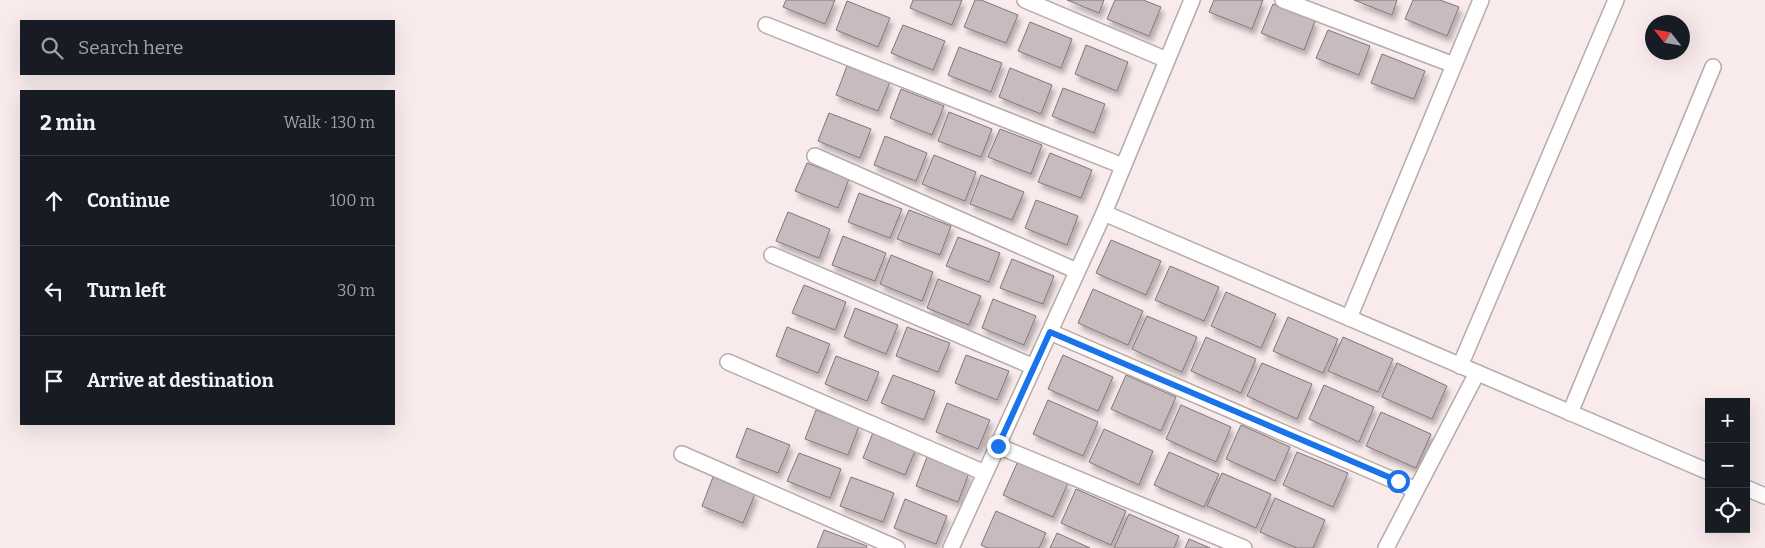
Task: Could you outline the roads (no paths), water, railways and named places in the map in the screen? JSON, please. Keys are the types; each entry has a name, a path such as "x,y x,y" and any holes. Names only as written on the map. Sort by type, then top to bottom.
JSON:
{"lane":[{"path":"1025,0 1167,60"},
{"path":"951,548 1104,213 1192,0"},
{"path":"1283,0 1454,65"},
{"path":"1348,318 1481,0"},
{"path":"1460,366 1616,0"},
{"path":"766,25 1123,166"},
{"path":"1570,413 1713,67"},
{"path":"814,156 1077,271"},
{"path":"1104,213 1705,470"},
{"path":"772,255 1034,367"},
{"path":"1050,332 1416,490"},
{"path":"728,362 985,473"},
{"path":"1386,548 1478,373"},
{"path":"998,446 1244,548"},
{"path":"682,454 897,548"},
{"path":"1750,490 1765,496"}]}
